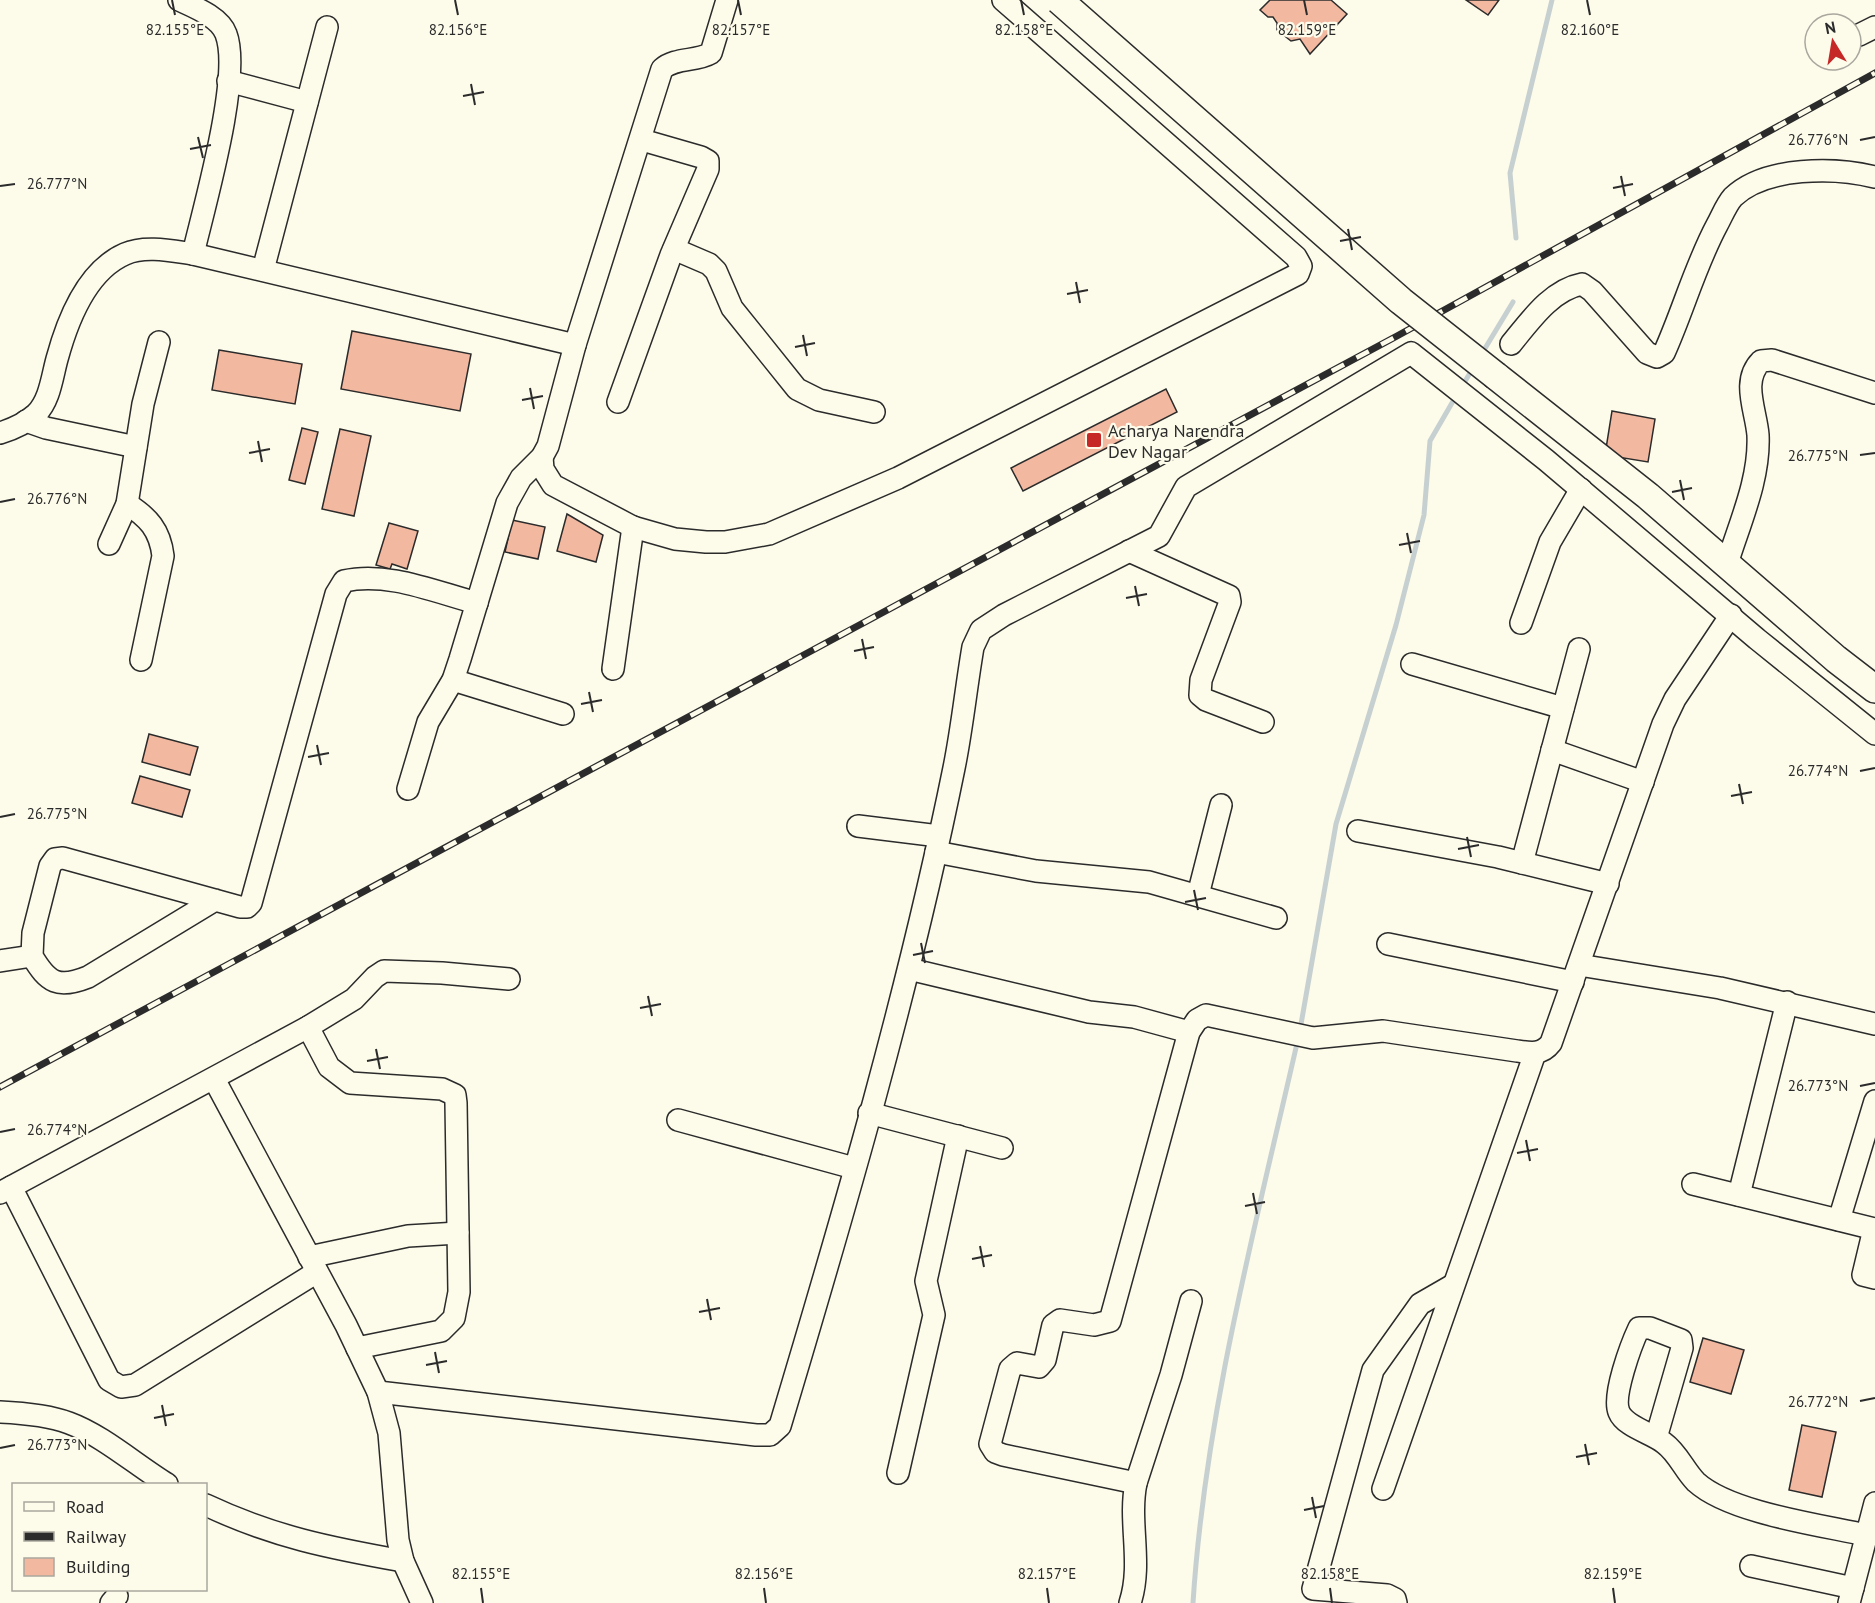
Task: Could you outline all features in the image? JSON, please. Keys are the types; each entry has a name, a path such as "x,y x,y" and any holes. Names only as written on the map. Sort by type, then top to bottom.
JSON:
{"main road":[{"path":"1059,0 1401,301 1648,496 1836,659 1875,689"}],"street":[{"path":"179,0 198,9 226,32 230,52 216,160 193,254"},
{"path":"408,789 428,722 453,680 512,491 542,458 548,446 575,345 642,140 662,69 676,61 704,57 711,53 727,0"},
{"path":"542,458 543,469 553,485 633,528 675,539 706,542 748,539 774,532 898,478 1298,274 1301,266 1296,257 1003,0"},
{"path":"263,270 327,27"},
{"path":"228,81 308,102"},
{"path":"618,402 674,249 708,169 708,161 701,157 642,140"},
{"path":"1511,344 1544,305 1573,286 1582,284 1592,291 1647,352 1658,357 1664,353 1669,343 1704,248 1733,198 1765,180 1794,172 1845,170 1875,177"},
{"path":"674,249 709,264 716,271 732,308 797,389 819,400 874,412"},
{"path":"0,433 26,421 37,413 47,397 69,321 84,293 103,269 125,254 144,250 193,254 575,345"},
{"path":"109,544 127,504 143,404 159,342"},
{"path":"378,1392 770,1435 780,1426 909,969 955,765 973,647 981,630 1004,615 1159,536 1186,487 1411,353 1581,489 1875,734"},
{"path":"1727,564 1757,467 1758,434 1750,382 1753,368 1761,361 1772,360 1875,393"},
{"path":"26,421 46,428 136,447"},
{"path":"1521,623 1550,542 1581,489"},
{"path":"127,504 150,521 161,542 163,556 141,660"},
{"path":"613,669 633,528"},
{"path":"1129,551 1229,596 1230,602 1201,680 1200,695 1206,700 1263,722"},
{"path":"215,900 88,977 74,983 62,985 53,981 32,956 33,933 50,866 55,859 63,858 215,900 240,907 247,907 251,903 336,594 344,581 361,577 380,578 477,603"},
{"path":"1136,1483 1003,1455 995,1452 990,1444 1010,1369 1017,1363 1039,1367 1046,1360 1053,1325 1060,1320 1094,1325 1110,1321 1190,1032 1197,1020 1206,1015 1281,1033 1313,1038 1383,1031 1535,1053 1546,1050 1551,1043 1643,782 1675,699 1731,615"},
{"path":"1522,863 1580,649"},
{"path":"1412,664 1563,708"},
{"path":"453,680 563,714"},
{"path":"1552,750 1643,782"},
{"path":"1198,895 1221,806"},
{"path":"858,826 938,844 1036,871 1127,879 1198,895 1276,918"},
{"path":"1358,831 1522,863 1608,884"},
{"path":"1388,944 1576,974 1787,1002 1875,1024"},
{"path":"0,961 32,956"},
{"path":"909,969 1089,1012 1134,1017 1190,1032"},
{"path":"458,1233 408,1236 313,1265 135,1386 121,1387 109,1380 6,1190 308,1027 354,999 375,976 384,971 509,979"},
{"path":"1739,1195 1787,1002"},
{"path":"308,1027 329,1067 350,1083 442,1089 455,1095 459,1293 454,1318 450,1325 441,1331 357,1348"},
{"path":"1383,1490 1535,1053"},
{"path":"214,1079 357,1348 378,1392 390,1433 396,1522 403,1561 422,1603"},
{"path":"1839,1220 1875,1101"},
{"path":"869,1113 1002,1148"},
{"path":"678,1120 854,1168"},
{"path":"898,1473 934,1315 926,1281 958,1136"},
{"path":"1693,1184 1875,1229 1863,1275 1875,1278"},
{"path":"1396,1603 1395,1599 1387,1595 1313,1589 1373,1370 1420,1304 1453,1285"},
{"path":"1130,1603 1137,1577 1133,1498 1136,1483 1171,1375 1191,1301"},
{"path":"1656,1438 1682,1348 1681,1340 1650,1328 1639,1328 1621,1382 1617,1404 1624,1419 1656,1438 1673,1452 1696,1481 1710,1492 1773,1515 1866,1535"},
{"path":"0,1412 68,1422 98,1436 164,1483"},
{"path":"1751,1566 1851,1596 1875,1503"},
{"path":"207,1505 266,1532 319,1546 403,1561"}],"building":[{"path":"1270,0 1331,0 1347,14 1310,54 1300,39 1291,41 1277,30 1277,23 1273,17 1268,17 1260,10"},
{"path":"1466,0 1499,0 1488,15"},
{"path":"352,331 471,354 460,411 341,389"},
{"path":"219,350 302,364 295,404 212,390"},
{"name":"Acharya Narendra Dev Nagar","path":"1166,389 1177,412 1023,491 1011,468"},
{"path":"1612,411 1655,419 1648,462 1605,455"},
{"path":"302,428 318,432 305,484 289,480"},
{"path":"340,429 371,436 354,516 322,509"},
{"path":"567,514 603,535 596,562 557,551"},
{"path":"512,520 545,527 538,559 505,552"},
{"path":"389,523 418,531 407,569 392,564 390,569 376,565"},
{"path":"149,734 198,747 190,775 142,762"},
{"path":"140,776 190,790 182,817 132,803"},
{"path":"1703,1338 1744,1350 1731,1394 1690,1382"},
{"path":"1802,1425 1836,1432 1822,1497 1789,1490"}],"waterway":[{"path":"1516,238 1510,173 1552,0"},
{"path":"1481,355 1513,302"},
{"path":"1461,388 1473,368"},
{"path":"1300,1030 1336,824 1396,625 1424,515 1430,441 1456,396"},
{"path":"1193,1603 1199,1532 1220,1390 1249,1249 1298,1039"}],"railway":[{"path":"0,1087 1397,336 1875,73"}],"place":[{"name":"Acharya Narendra Dev Nagar","path":"1094,440"}]}
